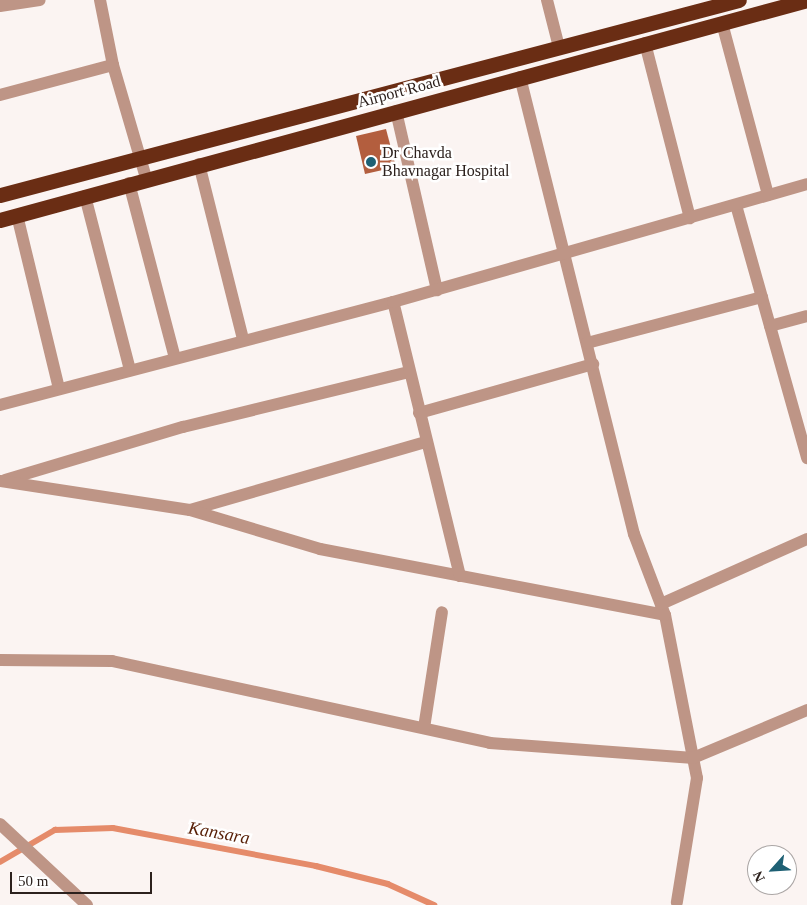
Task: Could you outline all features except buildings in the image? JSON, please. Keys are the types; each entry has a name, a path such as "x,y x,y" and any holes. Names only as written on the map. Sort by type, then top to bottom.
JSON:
{"highway":[{"name":"Airport Road","path":"0,195 739,0"},
{"name":"Airport Road","path":"0,220 146,178 807,0"}],"street":[{"path":"0,6 40,0"},
{"path":"100,0 113,65 146,178"},
{"path":"547,0 559,47"},
{"path":"722,23 768,195"},
{"path":"645,43 690,218"},
{"path":"0,95 113,65"},
{"path":"520,77 634,534 663,610 697,778 677,902"},
{"path":"396,111 437,290"},
{"path":"199,164 243,339"},
{"path":"129,183 175,358"},
{"path":"0,405 243,339 437,290 807,184"},
{"path":"85,196 130,370"},
{"path":"736,205 807,458"},
{"path":"17,215 59,389"},
{"path":"587,343 762,297"},
{"path":"393,302 460,576"},
{"path":"770,326 807,316"},
{"path":"419,413 593,364"},
{"path":"0,481 182,427 409,372"},
{"path":"190,510 426,442"},
{"path":"0,481 190,510 320,549 460,576 663,610 807,539"},
{"path":"424,728 442,612"},
{"path":"0,660 112,661 490,743 693,758 807,710"},
{"path":"0,824 87,905"}],"waterway":[{"name":"Kansara","path":"0,862 55,830 113,828 316,866 388,884 434,905"}],"place":[{"name":"Dr Chavda Bhavnagar Hospital","path":"371,162"}]}
